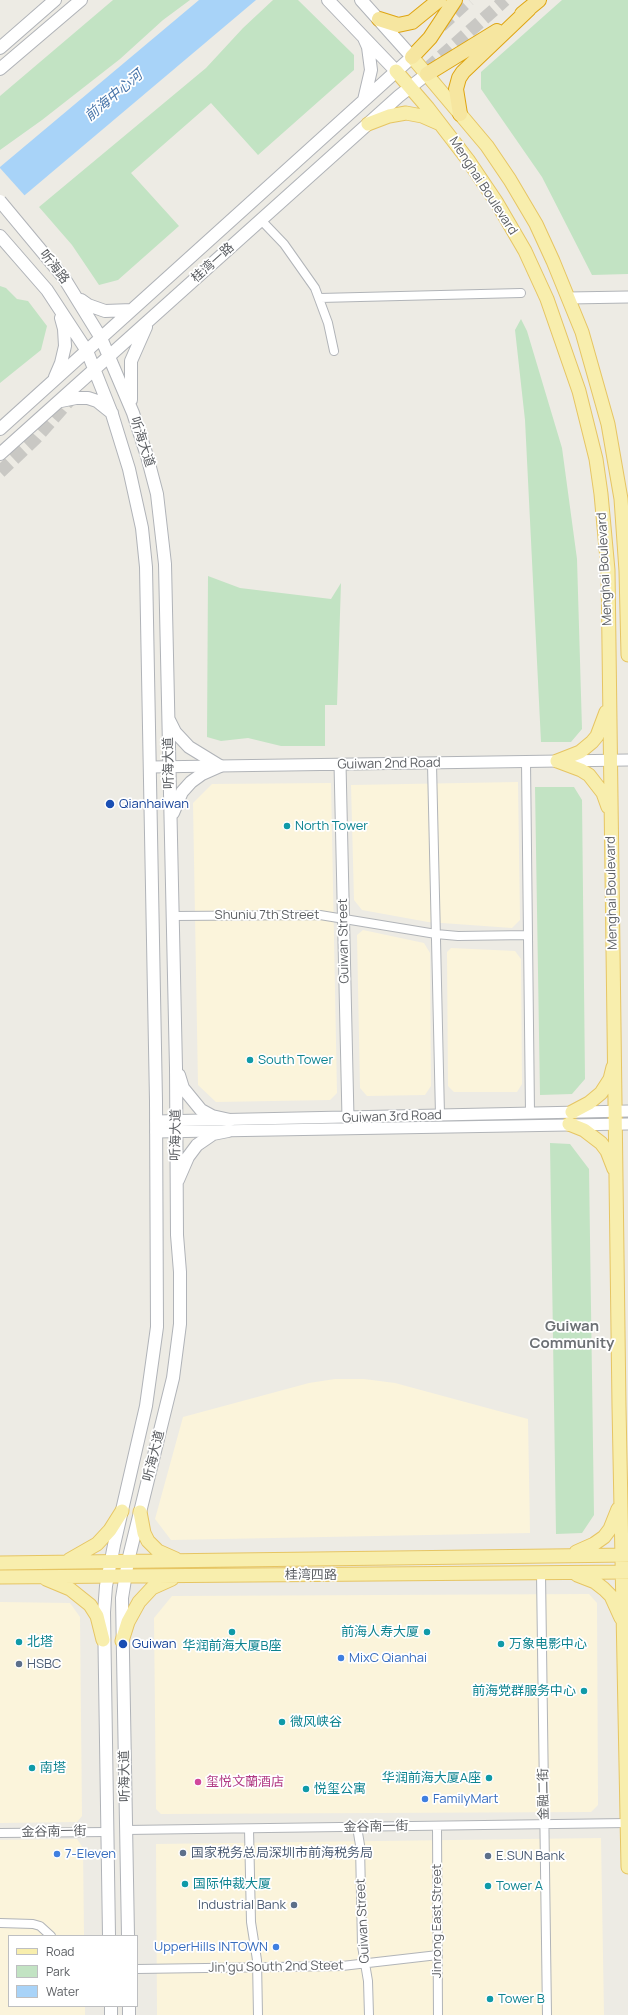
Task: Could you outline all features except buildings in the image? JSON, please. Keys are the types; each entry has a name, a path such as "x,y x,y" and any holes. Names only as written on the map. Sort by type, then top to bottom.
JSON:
{"highway":[{"path":"379,19 398,25 412,22 440,0"},
{"path":"412,57 430,38 455,0"},
{"path":"427,74 534,5"},
{"path":"460,114 456,89 459,78 463,72 534,5"}],"main road":[{"path":"0,48 55,0"},
{"path":"0,69 81,0"},
{"name":"Menghai Boulevard","path":"361,0 427,74 487,146 536,224 569,298 597,378 616,463 624,533 628,655"},
{"name":"Menghai Boulevard","path":"329,1 410,86 442,125 497,203 524,251 547,299 579,390 596,459 605,530 608,570 616,1056 622,1118 617,1181 621,1500 625,1555 624,1627 628,1868"},
{"path":"362,34 368,47 371,64 370,78 363,100"},
{"name":"桂湾一路","path":"0,429 412,57"},
{"name":"桂湾一路","path":"0,454 410,86 427,74"},
{"path":"368,124 389,116 406,113 422,116 442,125"},
{"name":"听海路","path":"0,201 64,278 101,338"},
{"name":"听海路","path":"0,236 47,290 58,309 87,351"},
{"path":"75,294 88,305 99,310 118,312 132,310"},
{"path":"52,382 61,363 65,342 58,309"},
{"path":"132,413 130,381 131,362 149,321"},
{"name":"听海大道","path":"101,338 110,356 132,413 152,474 162,527 165,564 170,767 176,1068 177,1236 180,1272 178,1352 164,1417 124,1576 122,1641 128,1935"},
{"name":"听海大道","path":"87,351 112,413 132,482 144,546 150,767 156,1127 157,1327 146,1406 108,1576 103,1640 109,1935"},
{"path":"57,404 70,399 88,398 97,401 112,413"},
{"path":"558,761 580,752 592,742 603,722 609,700"},
{"path":"168,719 175,732 189,747 220,766"},
{"path":"558,761 581,770 594,781 603,793 611,817"},
{"path":"171,822 173,810 182,792 202,774 220,766"},
{"path":"616,1056 610,1079 601,1093 571,1118 584,1130 601,1142 612,1161 617,1181"},
{"path":"176,1068 183,1088 201,1110 229,1125"},
{"path":"176,1184 182,1168 197,1144 229,1125"},
{"path":"568,1555 594,1544 604,1537 614,1522 621,1500"},
{"path":"64,1562 97,1544 110,1530 122,1511"},
{"path":"140,1512 144,1533 148,1541 158,1550 180,1560"},
{"name":"桂湾四路","path":"0,1563 625,1555"},
{"path":"568,1572 595,1582 607,1592 616,1605 624,1627"},
{"name":"桂湾四路","path":"0,1577 625,1572"},
{"path":"39,1576 70,1589 90,1605 96,1616 103,1640"},
{"path":"122,1641 133,1611 144,1596 152,1588 180,1576"}],"street":[{"path":"261,220 297,261 320,298 328,323 334,351"},
{"path":"320,298 521,293"},
{"path":"569,298 628,297"},
{"name":"Guiwan 2nd Road","path":"150,767 628,760"},
{"path":"526,762 530,1113"},
{"name":"Guiwan Street","path":"340,764 348,1118"},
{"path":"432,764 440,1115"},
{"name":"Shuniu 7th Street","path":"173,916 308,914 343,917 436,934 464,936 528,935"},
{"name":"Guiwan 3rd Road","path":"229,1125 348,1118 530,1113 571,1118"},
{"name":"Guiwan 3rd Road","path":"156,1127 622,1118"},
{"name":"金融二街","path":"541,1573 547,2015"},
{"name":"金谷南一街","path":"126,1830 627,1824"},
{"name":"Jinrong East Street","path":"437,1826 438,2015"},
{"name":"Guiwan Street","path":"357,1827 360,1845 362,1946 368,1981 369,2015"},
{"path":"249,1829 252,1926 257,1967 258,2015"},
{"name":"金谷南一街","path":"0,1833 107,1832"},
{"path":"0,1923 33,1924 40,1926 50,1935"},
{"name":"Jin‘gu South 2nd Steet","path":"138,1969 365,1964 438,1955"}],"shaded area":[{"path":"518,782 520,920 512,928 428,922 362,910 354,900 351,785"},
{"path":"331,783 337,1093 330,1100 216,1102 198,1085 193,803 212,784"},
{"path":"363,930 424,943 430,953 431,1086 425,1095 367,1096 360,1088 357,935"},
{"path":"451,948 515,951 521,959 522,1084 517,1092 454,1092 448,1086 447,952"},
{"path":"335,1379 364,1379 395,1383 528,1419 530,1533 171,1540 155,1519 183,1417 309,1383"},
{"path":"589,1594 597,1603 598,1805 591,1812 161,1814 156,1809 154,1618 172,1596"},
{"path":"0,1602 70,1603 80,1617 82,1816 77,1822 0,1823"},
{"path":"601,1838 604,2015 157,2015 156,1844"},
{"path":"77,1839 83,1848 84,1935 8,1935 8,2007 85,2007 85,2015 0,2015 0,1840"}],"green space":[{"path":"113,0 190,0 163,20 120,59 42,120 0,150 0,96"},
{"path":"273,0 298,0 354,55 354,70 258,155 211,103 131,173 179,226 118,280 99,285 72,245 39,207 206,68 243,28"},
{"path":"562,0 628,0 628,274 592,275 542,177 481,89 481,72"},
{"path":"0,286 6,288 17,299 28,301 47,326 41,350 0,383"},
{"path":"521,319 527,331 562,448 577,559 582,729 571,742 541,742 525,420 515,330"},
{"path":"208,576 240,588 331,599 341,583 337,705 325,705 325,746 281,746 248,738 221,741 207,737"},
{"path":"535,787 574,787 582,800 585,1079 572,1094 540,1095"},
{"path":"550,1143 570,1144 589,1169 594,1515 582,1533 556,1534"}],"water":[{"name":"前海中心河","path":"199,0 256,0 0,216 0,167"}],"pier":[{"path":"0,168 26,197 0,218"}],"tunnel":[{"path":"441,26 469,0"},
{"path":"427,69 505,0"},
{"path":"0,472 36,438 75,394"}],"place":[{"name":"Qianhaiwan","path":"110,804"},
{"name":"North Tower","path":"287,826"},
{"name":"South Tower","path":"250,1060"},
{"name":"华润前海大厦B座","path":"232,1632"},
{"name":"前海人寿大厦","path":"427,1632"},
{"name":"北塔","path":"19,1642"},
{"name":"Guiwan","path":"123,1644"},
{"name":"万象电影中心","path":"501,1644"},
{"name":"MixC Qianhai","path":"341,1658"},
{"name":"HSBC","path":"19,1664"},
{"name":"前海党群服务中心","path":"584,1691"},
{"name":"微风峡谷","path":"282,1722"},
{"name":"南塔","path":"32,1768"},
{"name":"华润前海大厦A座","path":"489,1778"},
{"name":"玺悦文蘭酒店","path":"198,1782"},
{"name":"悦玺公寓","path":"306,1789"},
{"name":"FamilyMart","path":"425,1799"},
{"name":"国家税务总局深圳市前海税务局","path":"183,1853"},
{"name":"7-Eleven","path":"57,1854"},
{"name":"E.SUN Bank","path":"488,1856"},
{"name":"国际仲裁大厦","path":"185,1884"},
{"name":"Tower A","path":"488,1886"},
{"name":"Industrial Bank","path":"294,1905"},
{"name":"UpperHills INTOWN","path":"276,1947"},
{"name":"Tower B","path":"490,1999"}],"district":[{"name":"Guiwan Community","path":"572,1336"}]}
